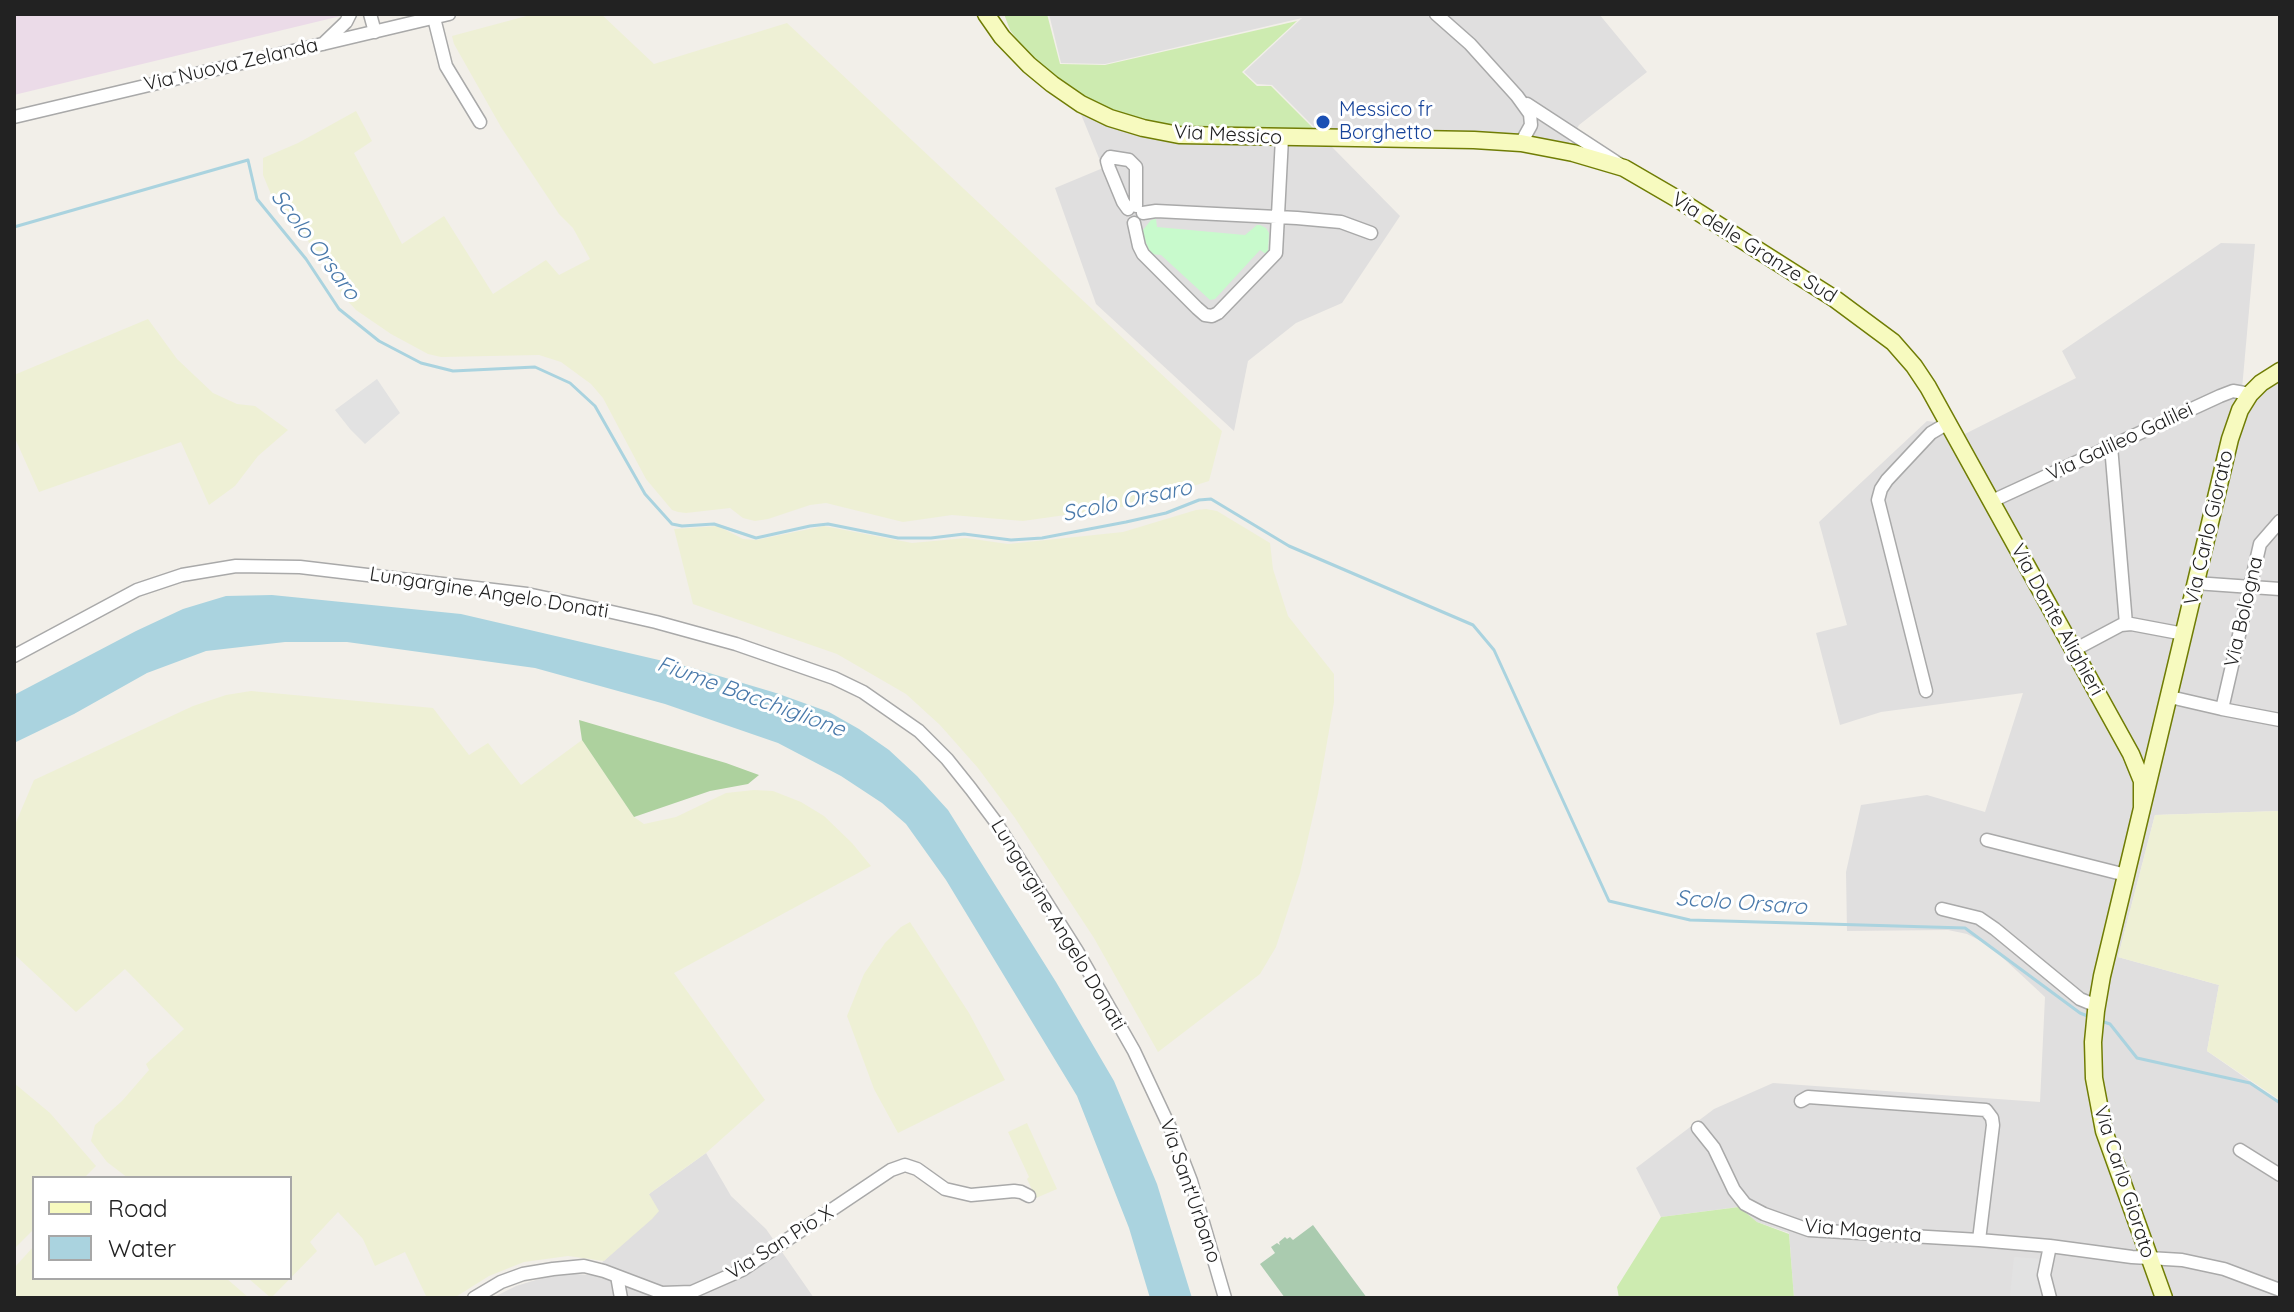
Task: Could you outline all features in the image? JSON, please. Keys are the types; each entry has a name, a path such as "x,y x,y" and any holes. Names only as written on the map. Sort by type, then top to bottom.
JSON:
{"street":[{"path":"323,44 350,14"},
{"path":"370,14 375,32"},
{"path":"409,14 432,18 446,66 480,122"},
{"name":"Via Nuova Zelanda","path":"14,117 449,14"},
{"name":"Via Messico","path":"986,14 1002,37 1052,84 1081,104 1110,118 1143,128 1179,135 1521,143 1573,153 1624,168"},
{"name":"Via Messico","path":"994,14 1002,37"},
{"name":"Via delle Granze Sud","path":"1436,14 1470,44 1530,114 1531,125 1521,143"},
{"name":"Via delle Granze Sud","path":"1517,96 1874,327 1893,342 1914,366 1952,430"},
{"path":"1282,138 1278,216 1276,253 1218,313 1205,315 1143,254 1135,213 1156,211 1278,216 1341,222 1371,233"},
{"name":"Via Carlo Giorato","path":"2164,1298 2104,1131 2094,1078 2095,1014 2230,439 2240,410 2250,394 2280,371"},
{"name":"Via Galileo Galilei","path":"1992,501 2233,391 2250,394"},
{"path":"1926,691 1878,500 1887,480 1931,433 1952,430"},
{"name":"Via Dante Alighieri","path":"1952,430 2131,754 2143,788 2142,808"},
{"path":"2111,446 2126,624"},
{"name":"Via Bologna","path":"2222,709 2260,544 2280,521"},
{"name":"Lungargine Angelo Donati","path":"14,656 137,590 182,575 236,566 300,567 527,594 656,622 736,644 834,678 863,692 919,731 971,789 995,821 1077,951 1151,1085"},
{"path":"2195,583 2280,589"},
{"path":"2074,650 2126,624 2184,634"},
{"path":"2170,697 2280,720"},
{"path":"2131,754 2144,758 2158,749"},
{"name":"Via Carlo Giorato","path":"2140,774 2158,749"},
{"path":"1987,840 2126,875"},
{"path":"1942,909 1979,918 2095,1014"},
{"name":"Via Sant'Urbano","path":"1151,1085 1191,1181 1225,1298"},
{"path":"1801,1101 1808,1097 1980,1108 1989,1112 1993,1125 1979,1240"},
{"name":"Via Magenta","path":"1698,1128 1714,1148 1738,1197 1745,1204 1809,1230 2050,1246 2132,1257 2151,1263"},
{"path":"2240,1150 2280,1175"},
{"name":"Via San Pio X","path":"474,1298 501,1282 523,1274 584,1266 662,1293 692,1292 742,1270 891,1170 905,1165 917,1169 945,1189 971,1195 1014,1191 1029,1196"},
{"path":"2050,1246 2044,1275 2050,1298"},
{"path":"2151,1263 2182,1260 2224,1269 2280,1290"},
{"path":"617,1276 621,1298"}],"shaded area":[{"path":"14,14 349,14 14,95"},
{"path":"1049,14 1599,14 1647,72 1579,125 1563,152 1329,142 1272,85 1257,84 1244,72 1302,18 1105,64 1061,63"},
{"path":"1078,107 1178,141 1332,147 1400,216 1342,303 1296,323 1248,361 1234,431 1096,304 1055,188 1103,168"},
{"path":"2221,243 2255,244 2241,400 2280,383 2280,811 2155,815 2118,957 2219,985 2207,1051 2280,1102 2280,1298 1794,1298 1789,1233 1757,1222 1738,1207 1661,1217 1636,1168 1714,1109 1773,1083 2040,1102 2045,997 1989,945 1967,934 1948,930 1847,931 1846,872 1861,805 1927,795 1985,812 2023,693 1881,712 1840,725 1816,633 1847,625 1819,522 1927,421 1942,423 1953,440 2076,378 2062,351"},
{"path":"377,379 400,413 365,444 335,410"},
{"path":"706,1153 731,1196 766,1229 814,1298 492,1298 516,1286 549,1276 565,1273 589,1275 619,1246 649,1194"},
{"path":"2014,1257 2043,1259 2045,1298 2012,1298"}],"green space":[{"path":"534,14 601,14 654,64 787,23 1222,431 1209,481 1129,506 1023,521 952,515 903,522 826,503 755,521 743,518 730,508 678,512 672,510 646,479 603,398 591,384 561,362 539,355 441,357 428,354 356,310 343,296 303,233 273,199 263,175 263,158 356,111 372,141 354,153 402,244 444,216 493,294 546,260 559,275 590,259 573,228 559,214 501,127 452,36"},
{"path":"1004,14 1047,14 1060,64 1105,65 1297,21 1242,72 1257,86 1271,86 1327,142 1179,137 1050,85 1010,30"},
{"path":"1156,219 1157,227 1245,235 1260,225 1269,233 1268,251 1266,254 1260,250 1215,299 1210,300 1161,255 1151,254 1142,234 1151,220"},
{"path":"148,319 177,359 213,393 237,404 255,406 288,430 258,456 235,486 209,505 181,442 39,492 14,436 14,375"},
{"path":"1206,509 1217,511 1270,543 1273,569 1288,616 1334,674 1334,702 1300,873 1276,947 1260,974 1158,1052 1094,938 1015,818 978,768 940,725 906,694 837,654 693,604 674,529 718,526 743,539 756,540 824,526 912,543 966,538 1008,544 1123,532"},
{"path":"251,691 433,708 469,755 488,743 521,785 582,740 634,817 644,824 676,817 726,793 773,791 801,802 824,816 871,866 674,973 765,1100 706,1153 649,1194 659,1211 604,1261 568,1256 524,1262 489,1276 454,1298 427,1298 405,1252 375,1266 363,1239 338,1212 310,1242 317,1251 292,1277 292,1176 125,1176 107,1162 91,1141 95,1125 122,1101 149,1070 146,1064 184,1029 125,969 76,1012 14,954 14,827 34,780 193,706"},
{"path":"579,720 759,775 748,784 710,791 634,817 582,740"},
{"path":"2280,811 2280,1100 2207,1051 2219,985 2118,957 2155,815"},
{"path":"910,922 969,1013 1005,1080 898,1133 874,1089 847,1016 864,974 885,943"},
{"path":"14,1083 50,1113 96,1166 86,1176 32,1176 32,1231 14,1249"},
{"path":"1027,1123 1057,1189 1036,1198 1008,1132"},
{"path":"1739,1207 1757,1222 1789,1234 1794,1298 1619,1298 1617,1287 1661,1217"},
{"path":"1313,1225 1367,1298 1285,1298 1260,1264 1275,1253 1271,1247 1277,1243 1280,1245 1279,1242 1285,1237 1293,1240"},
{"path":"32,1248 32,1280 228,1280 249,1298 14,1298 14,1268"},
{"path":"250,1280 289,1280 271,1298"}],"water":[{"name":"Fiume Bacchiglione","path":"272,595 461,614 689,667 829,712 889,750 948,810 1114,1081 1157,1184 1192,1298 1150,1298 1129,1228 1077,1096 946,880 906,824 882,803 841,776 778,743 665,704 535,668 347,642 285,642 206,651 147,673 14,743 14,695 183,609 226,596"}],"waterway":[{"name":"Scolo Orsaro","path":"14,227 248,160 257,199 306,259 339,309 379,341 421,363 453,371 535,367 570,383 595,406 645,494 672,524 714,524 756,538 828,524 898,538 964,534 1011,540 1042,538 1126,522 1211,499 1289,546 1473,625 1494,650 1609,901 1690,920 1965,928 2080,1013 2090,1017"},
{"name":"Scolo Orsaro","path":"2101,1021 2110,1024 2137,1058 2250,1083 2280,1103"}],"place":[{"name":"Messico fr Borghetto","path":"1323,122"}]}
